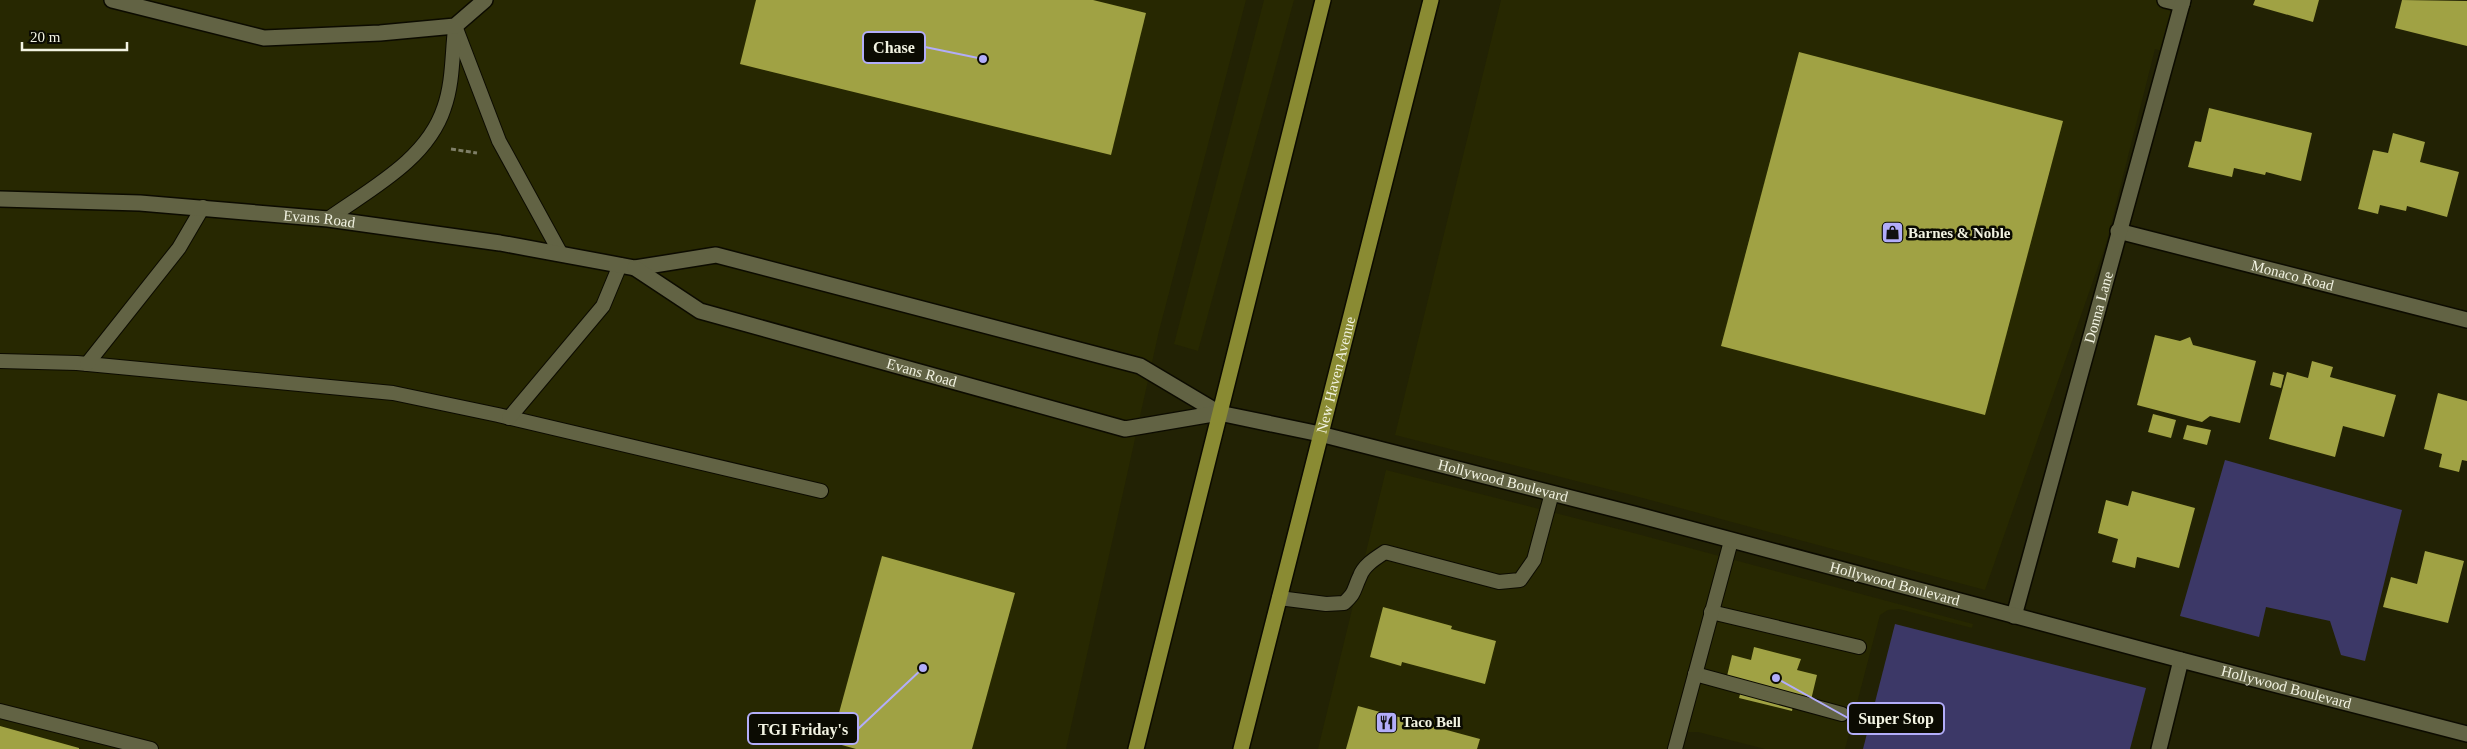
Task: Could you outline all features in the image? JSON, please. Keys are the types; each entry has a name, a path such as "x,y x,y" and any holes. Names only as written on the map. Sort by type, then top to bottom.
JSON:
{"main road":[{"path":"1136,749 1323,0"},
{"name":"New Haven Avenue","path":"1241,749 1431,0"}],"street":[{"path":"112,0 264,38 380,33 455,26 485,0"},
{"path":"2165,0 2182,2"},
{"name":"Donna Lane","path":"2014,616 2182,2"},
{"name":"Evans Road","path":"0,199 203,207 328,219 442,234 628,267 716,255 1140,366 1219,413 1320,434"},
{"name":"Monaco Road","path":"2118,231 2467,320"},
{"name":"Evans Road","path":"628,267 700,311 1125,429 1219,413"},
{"name":"Hollywood Boulevard","path":"1320,434 1552,493 2467,734"},
{"path":"2159,749 2181,660"}],"lane":[{"path":"328,219 389,176 416,154 434,130 444,108 449,86 455,26"},
{"path":"455,26 500,141 561,254"},
{"path":"87,364 179,248 203,207"},
{"path":"509,418 603,306 628,267"},
{"path":"0,360 87,364 393,393 822,491"},
{"path":"1279,598 1326,604 1344,603 1355,592 1360,575 1372,561 1386,552 1499,582 1520,580 1534,560 1552,493"},
{"path":"1674,749 1731,540"},
{"path":"1711,612 1859,647"},
{"path":"1694,674 1842,714"},
{"path":"0,711 151,749"}],"path":[{"path":"444,148 486,154"}],"shaded area":[{"path":"0,0 1246,0 1159,331 1066,749 0,749"},
{"path":"1264,0 1294,0 1198,351 1174,344"},
{"path":"1501,0 2176,0 2162,51 2155,49 2106,244 1985,590 1639,497 1395,435"},
{"path":"2225,460 2402,510 2365,661 2341,655 2330,621 2266,607 2259,637 2180,616"},
{"path":"1386,470 1630,532 1973,624 1972,628 1899,609 1888,610 1880,615 1845,749 1765,749 1698,732 1687,732 1679,738 1676,749 1318,749"},
{"path":"1895,624 2146,688 2130,749 1863,749"}],"building":[{"path":"756,0 1093,0 1146,13 1111,155 740,64"},
{"path":"2255,0 2319,0 2313,22 2253,5"},
{"path":"2402,0 2467,1 2467,46 2395,28"},
{"name":"Barnes & Noble","path":"1799,52 2063,121 1985,415 1721,346"},
{"path":"2209,108 2312,133 2301,181 2266,172 2265,175 2234,168 2232,177 2188,167 2195,141 2201,142"},
{"path":"2393,133 2425,142 2420,162 2459,172 2447,217 2407,206 2406,211 2380,205 2378,214 2358,209 2373,150 2388,153"},
{"path":"2155,335 2180,341 2190,337 2193,345 2256,361 2240,423 2210,416 2202,422 2137,405"},
{"path":"2312,361 2333,367 2330,377 2396,395 2384,437 2343,426 2335,457 2269,439 2287,372 2308,378"},
{"path":"2273,372 2284,375 2281,388 2270,385"},
{"path":"2438,393 2467,401 2467,461 2462,460 2459,472 2439,467 2442,454 2424,449"},
{"path":"2153,414 2176,420 2171,438 2148,432"},
{"path":"2187,425 2211,430 2207,445 2183,439"},
{"path":"2132,491 2195,508 2179,568 2137,557 2135,568 2112,562 2118,539 2098,533 2106,500 2128,506"},
{"path":"2425,551 2464,561 2448,623 2383,607 2391,577 2417,584"},
{"path":"882,556 1015,593 972,749 856,749 831,742"},
{"path":"1383,607 1452,626 1451,629 1496,641 1485,684 1402,662 1401,666 1370,657"},
{"path":"1754,647 1801,659 1797,670 1817,675 1811,700 1795,696 1792,711 1739,698 1744,680 1727,676 1732,655 1751,660"},
{"name":"Taco Bell","path":"1358,706 1480,739 1477,749 1346,749"},
{"path":"0,726 79,748 79,749 0,749"}],"place":[{"name":"Chase","path":"983,59"},
{"name":"Barnes & Noble","path":"1892,233"},
{"name":"TGI Friday's","path":"923,668"},
{"name":"Super Stop","path":"1776,678"},
{"name":"Taco Bell","path":"1386,722"}]}
